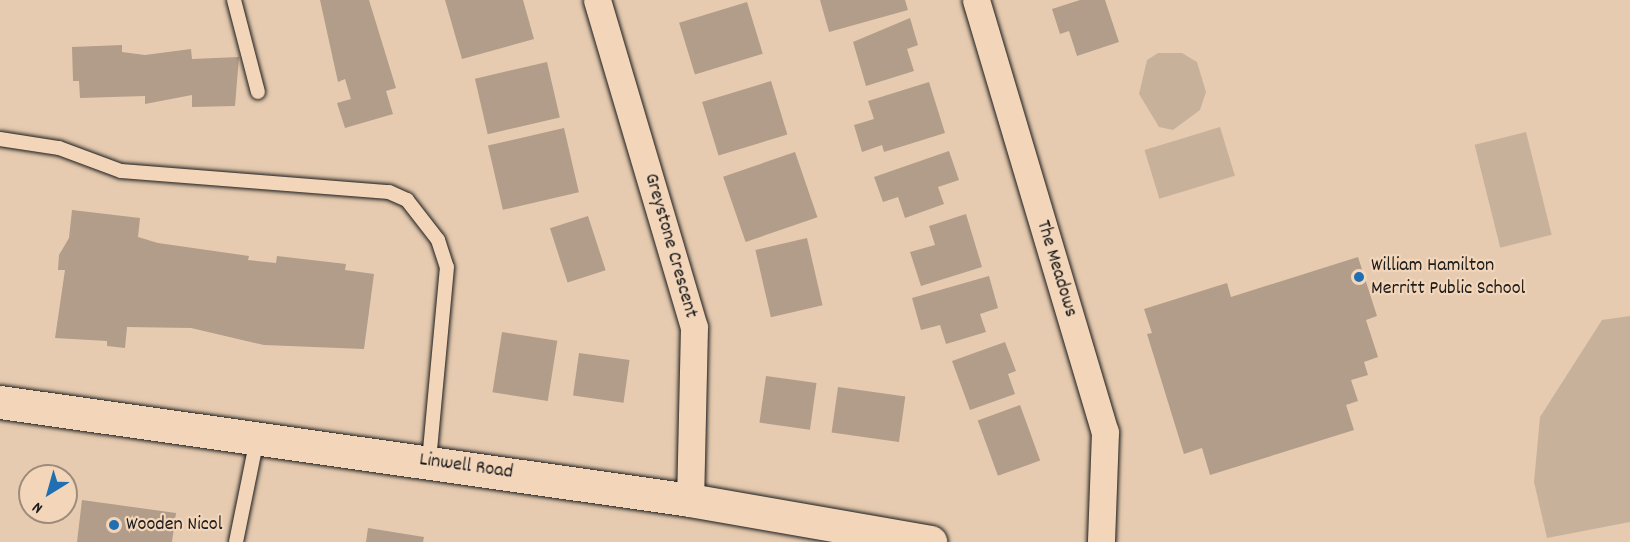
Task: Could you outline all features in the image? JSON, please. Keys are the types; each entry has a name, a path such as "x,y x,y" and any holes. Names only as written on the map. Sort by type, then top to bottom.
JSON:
{"main road":[{"name":"Linwell Road","path":"0,402 690,500 924,542"}],"street":[{"name":"Greystone Crescent","path":"597,0 694,327 690,500"},
{"name":"The Meadows","path":"976,0 1105,432 1101,542"}],"lane":[{"path":"234,0 258,92"},
{"path":"0,139 59,148 121,171 389,192 407,200 438,240 447,267 429,462"},
{"path":"237,542 258,437"}],"shaded area":[{"path":"1158,53 1182,53 1197,62 1206,92 1200,110 1173,130 1159,127 1139,94 1147,60"},
{"path":"1220,127 1235,176 1159,199 1144,150"},
{"path":"1526,132 1552,235 1500,248 1475,145"},
{"path":"1630,316 1630,522 1547,538 1534,482 1540,417 1602,320"}],"building":[{"path":"320,0 369,0 396,88 386,91 393,114 345,128 337,103 351,99 345,79 338,82"},
{"path":"445,0 523,0 534,39 462,59"},
{"path":"820,0 905,0 908,10 829,32"},
{"path":"1080,0 1105,0 1119,42 1077,56 1069,31 1060,34 1052,9"},
{"path":"747,2 763,54 695,74 679,23"},
{"path":"910,18 918,45 907,49 914,71 866,86 853,42"},
{"path":"122,45 122,52 145,55 191,49 192,59 239,57 235,106 192,107 192,95 145,104 145,96 80,98 79,81 73,81 72,47"},
{"path":"547,62 560,118 488,134 475,79"},
{"path":"771,81 787,135 719,156 702,102"},
{"path":"929,82 945,133 884,152 882,145 862,152 854,125 874,119 868,101"},
{"path":"564,128 579,192 503,210 488,146"},
{"path":"949,151 959,180 938,187 944,204 905,218 898,197 883,202 874,177"},
{"path":"795,152 817,217 746,242 723,177"},
{"path":"72,210 140,218 138,237 158,243 249,256 248,260 276,263 277,256 346,264 345,270 374,274 364,349 264,345 191,328 127,327 125,348 107,346 107,341 55,338 65,270 58,270 59,255 69,238"},
{"path":"966,214 982,267 921,286 910,252 935,245 929,226"},
{"path":"588,216 606,270 568,283 550,228"},
{"path":"807,238 823,305 771,317 755,250"},
{"path":"1358,257 1377,316 1366,320 1378,357 1364,362 1368,375 1351,380 1358,401 1346,405 1354,430 1210,475 1202,448 1184,454 1147,334 1152,333 1144,309 1227,283 1231,297"},
{"path":"989,276 998,308 980,314 986,332 946,344 940,325 921,330 912,298"},
{"path":"502,332 557,341 548,401 492,392"},
{"path":"1005,342 1016,371 1008,374 1015,394 970,410 952,361"},
{"path":"579,353 630,360 624,403 573,396"},
{"path":"766,376 817,383 810,430 759,423"},
{"path":"838,387 905,396 899,442 832,433"},
{"path":"1020,405 1040,460 998,476 978,420"},
{"path":"82,500 176,513 172,542 77,542"},
{"path":"368,528 424,537 423,542 366,542"}],"place":[{"name":"William Hamilton Merritt Public School","path":"1359,277"},
{"name":"Wooden Nicol","path":"114,525"}]}
